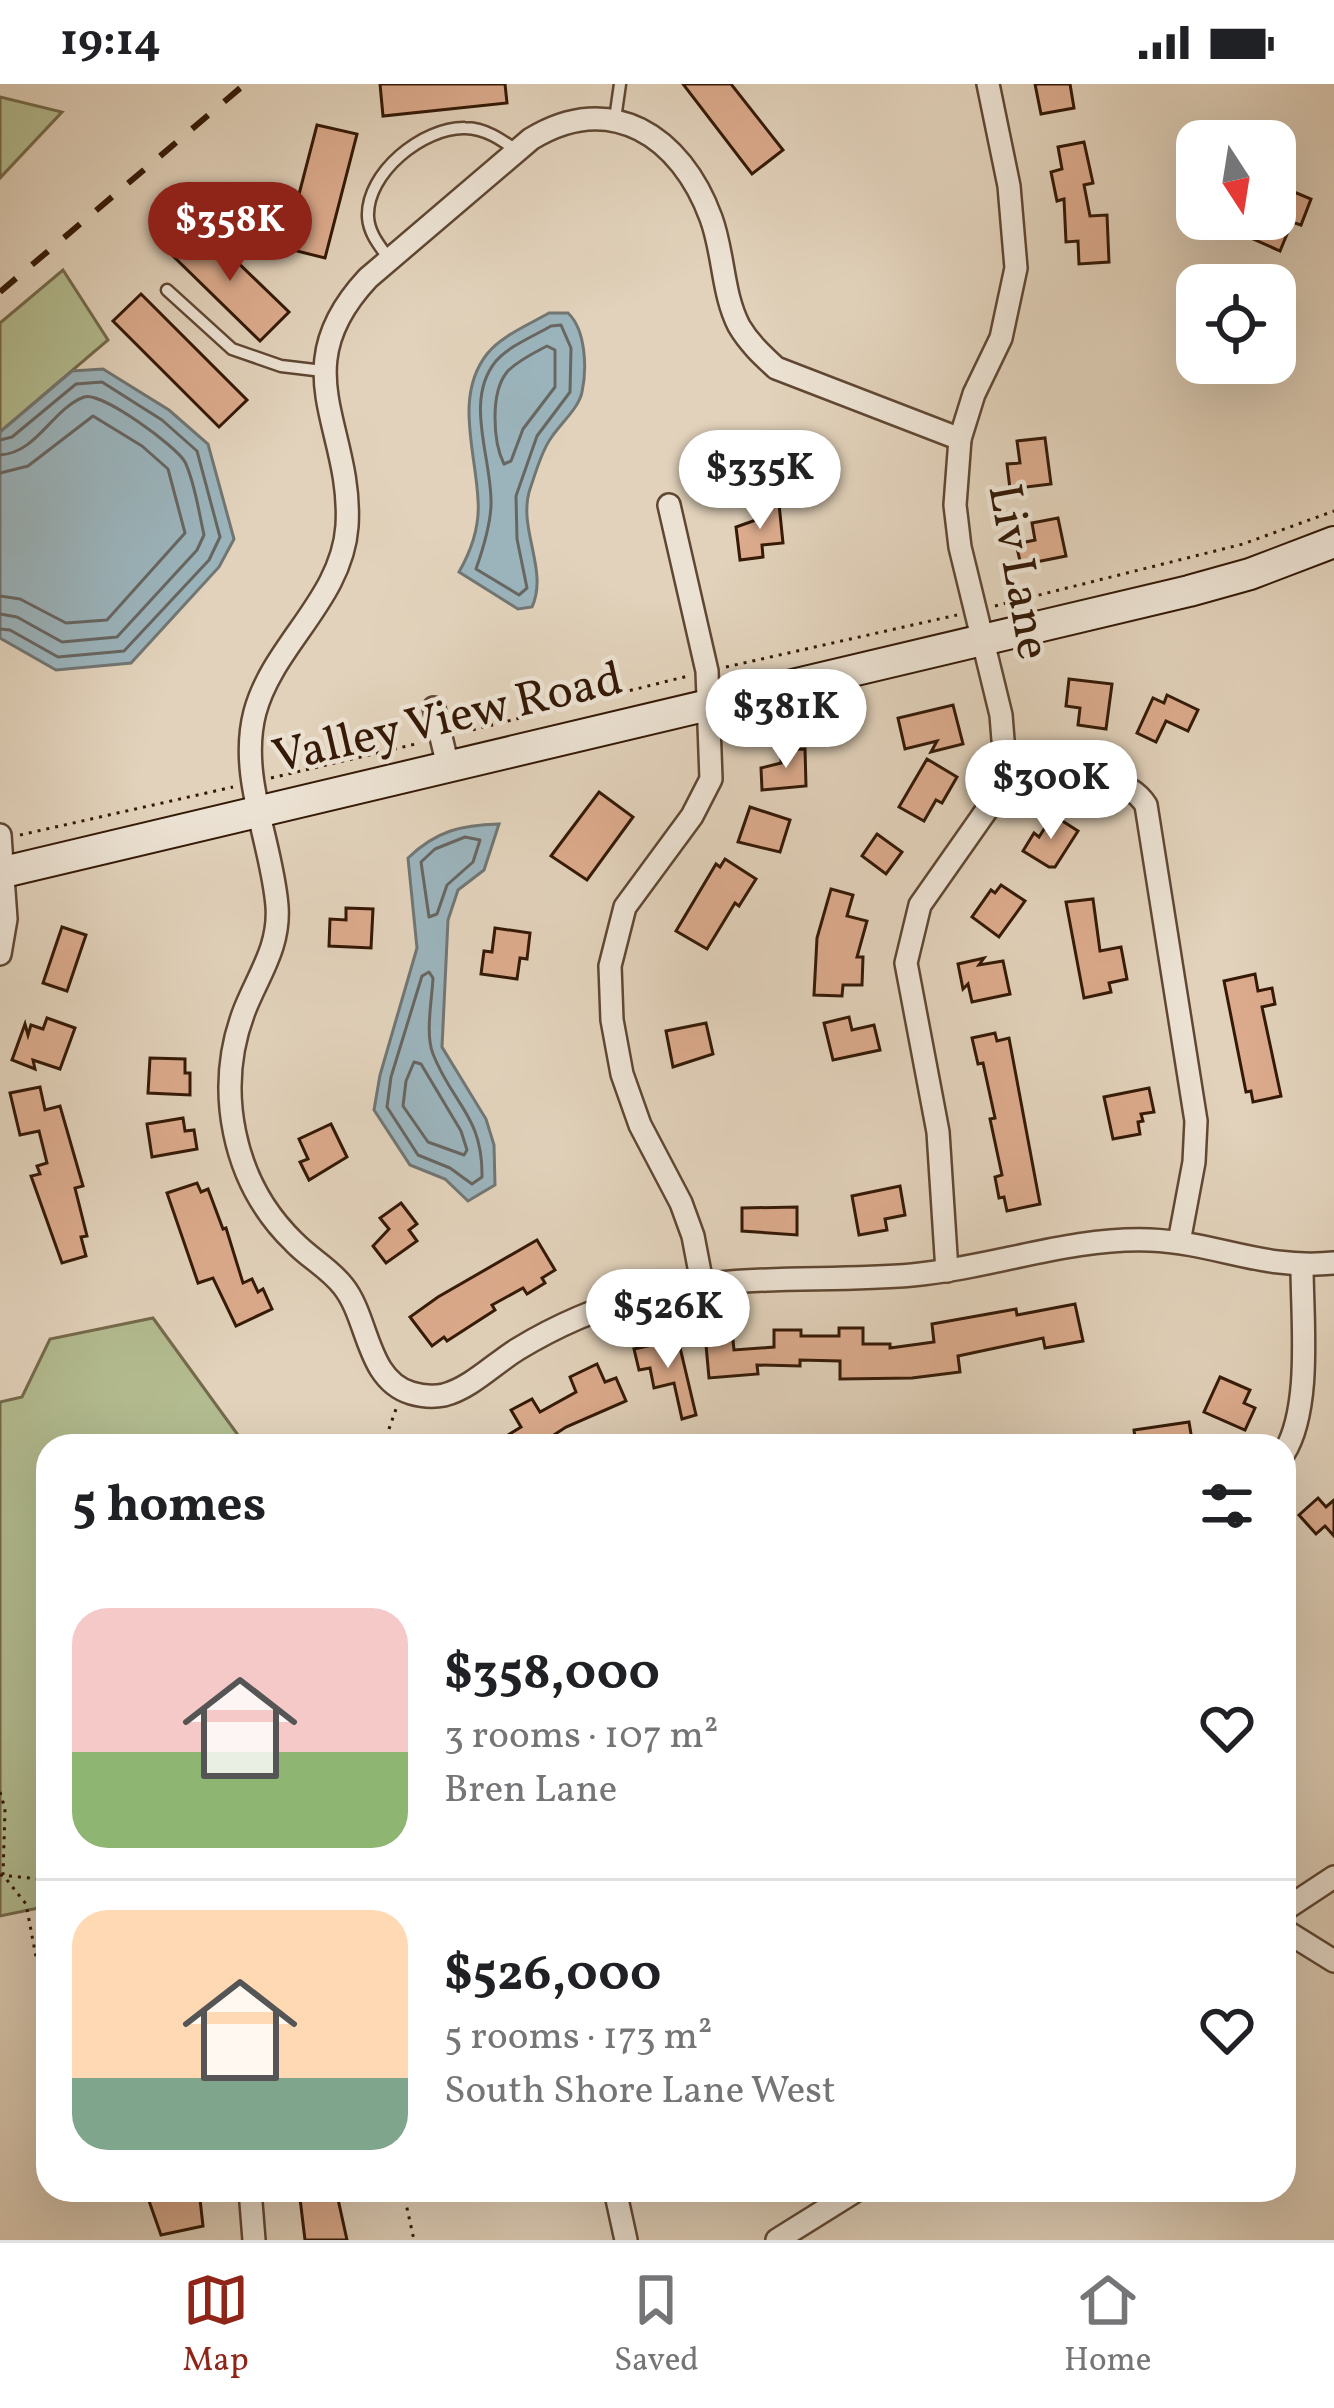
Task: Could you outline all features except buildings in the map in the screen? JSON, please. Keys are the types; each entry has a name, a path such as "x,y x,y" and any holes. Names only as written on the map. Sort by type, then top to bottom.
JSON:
{"street":[{"name":"Liv Lane","path":"946,1271 938,1132 908,993 906,963 920,905 986,814 1005,765 1006,745 960,547 955,505 960,439 974,394 1001,338 1016,268 1009,186 988,84"},
{"path":"960,439 776,368 738,323 713,221 702,196 652,135 615,119 578,118 531,139 346,301 331,330 323,371 347,528 326,590 269,679 256,708 250,739 277,931 271,955 243,1012 232,1052 228,1094 234,1135 247,1173 267,1210 293,1242 344,1286 386,1375 403,1391 423,1396 446,1395 577,1318 637,1297 701,1283 946,1271 1109,1240 1179,1243 1263,1263 1334,1263"},
{"path":"669,505 707,671 711,779 703,800 625,907 610,966 612,1020 622,1074 640,1125 681,1203 701,1283"},
{"name":"Valley View Road","path":"2,873 257,796 444,752 708,704 981,625 1250,574 1334,542"},
{"path":"434,708 444,752"},
{"path":"1005,765 1125,783 1138,791 1146,805 1196,1121 1194,1162 1179,1243"},
{"path":"0,837 7,919 0,954"},
{"path":"1293,1434 1300,1397 1302,1266"},
{"path":"1296,1902 1334,1877"},
{"path":"1296,1937 1334,1961"},
{"path":"251,2202 254,2240"},
{"path":"618,2202 626,2240"},
{"path":"777,2240 838,2202"}],"lane":[{"path":"615,119 620,84"},
{"path":"390,259 371,234 368,216 371,194 395,162 430,137 466,128 499,138 517,151"},
{"path":"167,290 232,350 281,366 323,371"}],"path":[{"path":"0,837 257,796 444,752 707,671 981,625 1334,512"},
{"path":"387,1434 403,1391"},
{"path":"0,1792 5,1809 1,1875 26,1904 36,1956"},
{"path":"1,1875 36,1879"},
{"path":"406,2202 414,2240"}],"green space":[{"path":"0,97 62,112 0,178"},
{"path":"63,270 108,340 0,432 0,323"},
{"path":"153,1318 237,1434 36,1434 36,1908 0,1916 0,1402 22,1397 50,1339"}],"water":[{"path":"549,313 568,313 574,320 584,350 584,383 577,404 544,449 530,489 527,519 536,593 532,607 518,609 459,572 474,538 478,510 469,406 477,370 487,354"},
{"path":"103,369 169,410 208,444 234,539 219,567 131,663 56,670 0,638 0,432 72,371"},
{"path":"499,824 484,870 458,890 448,920 442,1047 486,1119 494,1145 495,1185 468,1201 445,1179 410,1165 374,1110 417,948 408,858 450,831"}],"railway":[{"path":"0,292 245,84"}]}
